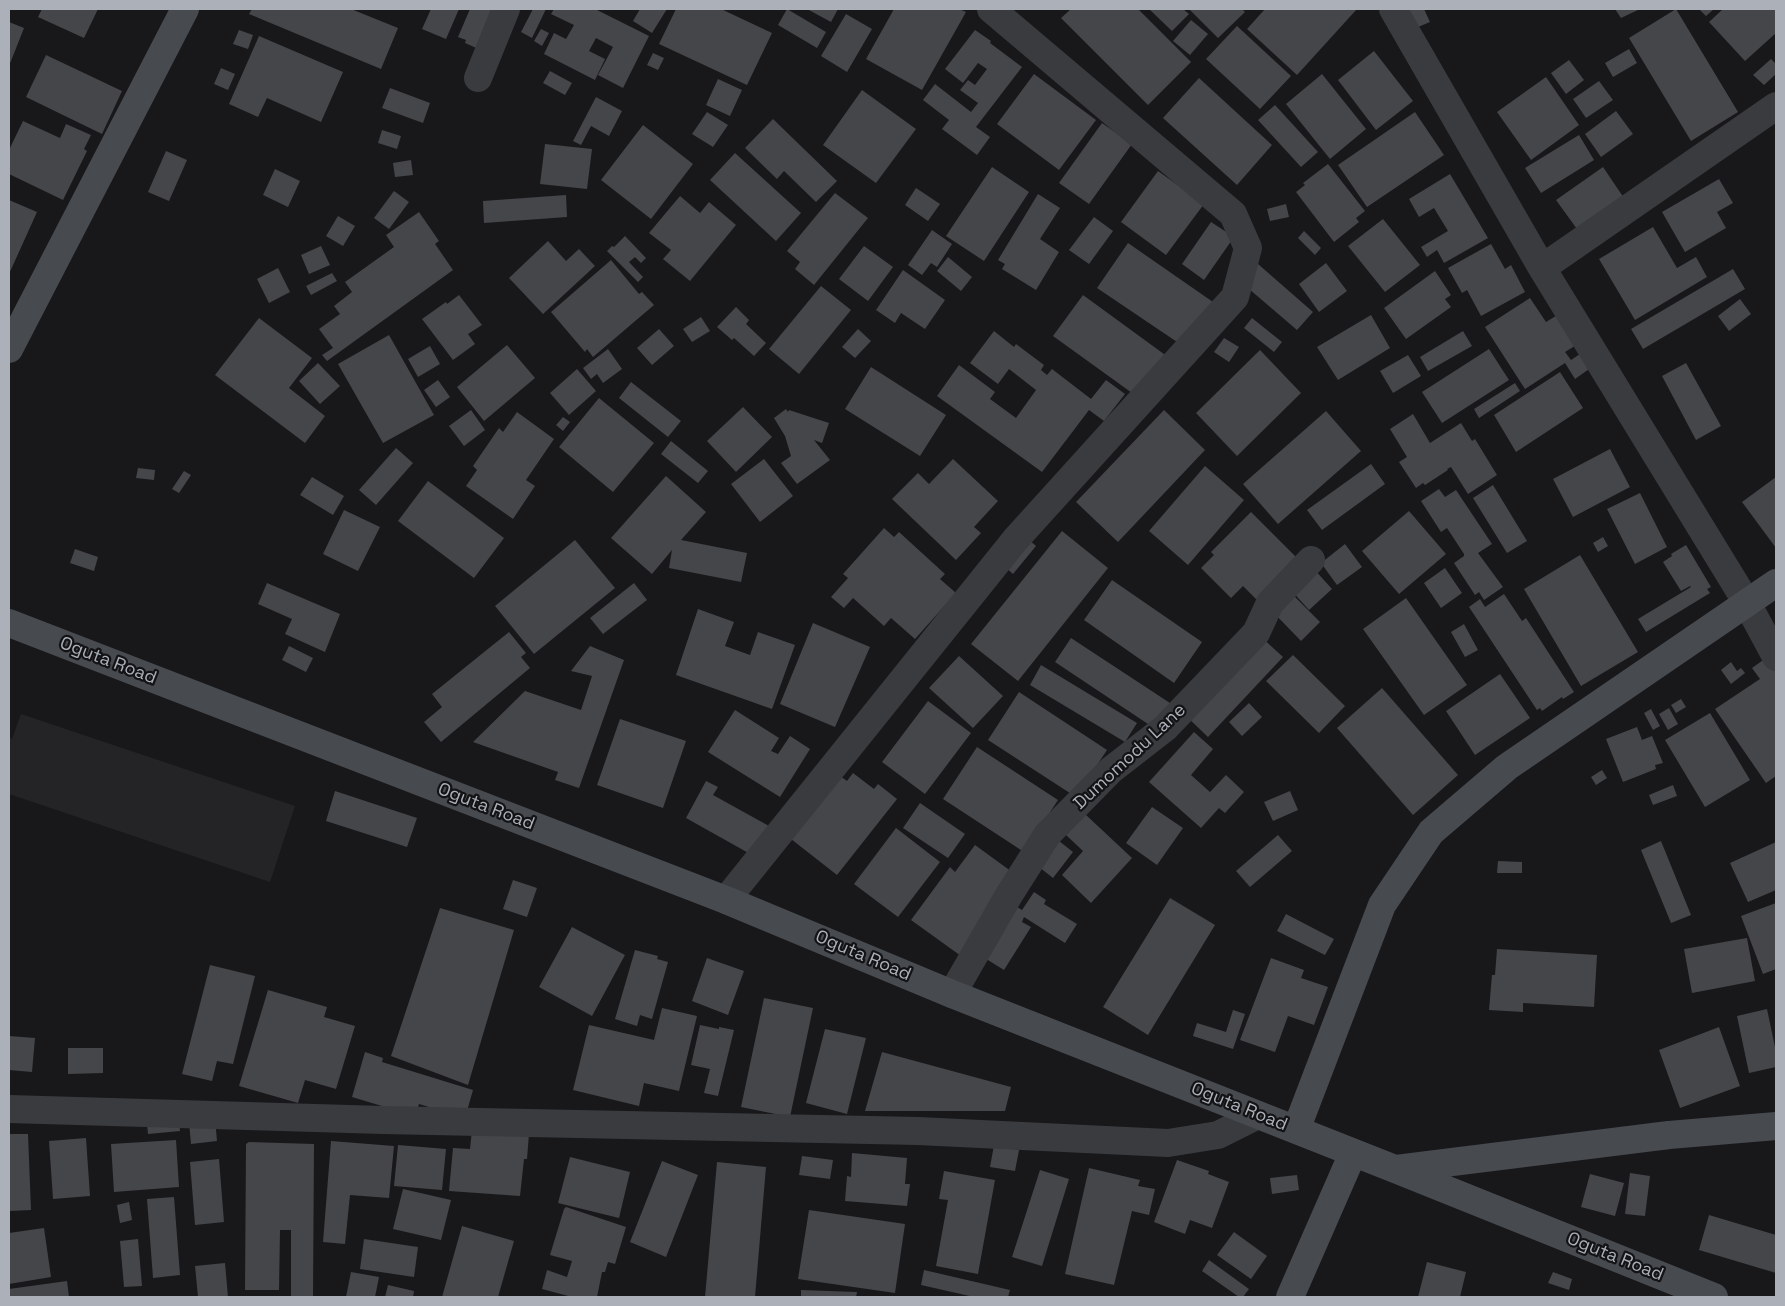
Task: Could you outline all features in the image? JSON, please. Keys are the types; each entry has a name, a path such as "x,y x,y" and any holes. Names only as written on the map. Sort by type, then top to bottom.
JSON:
{"main road":[{"path":"9,350 185,9"},
{"path":"1296,1130 1382,905 1431,832 1507,767 1776,583"},
{"name":"Oguta Road","path":"9,623 726,900 952,994 1714,1297"},
{"path":"1395,1169 1669,1135 1776,1126"},
{"path":"1290,1297 1353,1153"}],"street":[{"path":"478,78 506,9"},
{"path":"726,900 1015,540 1235,298 1248,248 1233,214 991,9"},
{"path":"1393,9 1542,268 1747,603 1776,657"},
{"path":"1542,268 1776,106"},
{"name":"Dumomodu Lane","path":"952,994 1009,895 1047,835 1111,770 1171,721 1256,633 1270,603 1311,560"},
{"path":"9,1109 383,1120 918,1131 1168,1143 1218,1135 1258,1115"}],"shaded area":[{"path":"21,714 295,806 270,882 9,794 9,738 12,739"}],"building":[{"path":"42,9 98,9 84,38 38,17"},
{"path":"252,9 351,9 398,28 381,69 249,14"},
{"path":"431,9 459,9 446,39 422,29"},
{"path":"470,9 502,9 483,51 465,43 466,40 458,37"},
{"path":"533,9 546,9 532,38 521,32"},
{"path":"554,9 595,9 649,36 623,88 598,75 613,47 596,38 589,51 605,59 595,80 544,54 554,33 566,39 574,25 551,14"},
{"path":"640,9 667,9 652,33 633,21"},
{"path":"676,9 721,9 772,33 747,85 659,44"},
{"path":"787,9 826,32 817,48 778,25"},
{"path":"807,9 838,9 831,22"},
{"path":"894,9 959,9 966,12 922,90 866,59"},
{"path":"1071,9 1138,9 1191,62 1148,105 1061,18"},
{"path":"1149,9 1183,9 1189,14 1172,31"},
{"path":"1189,9 1242,9 1245,12 1218,38"},
{"path":"1265,9 1357,9 1297,75 1247,29"},
{"path":"1402,9 1424,9 1430,22 1411,30"},
{"path":"1615,9 1640,9 1621,18"},
{"path":"1676,9 1738,112 1691,141 1629,38"},
{"path":"1699,9 1714,9 1706,16"},
{"path":"1723,9 1776,9 1776,33 1745,61 1709,22"},
{"path":"846,14 872,29 847,72 821,56"},
{"path":"1191,20 1208,34 1190,55 1173,41"},
{"path":"9,22 24,28 9,66"},
{"path":"1237,26 1291,76 1260,109 1206,59"},
{"path":"541,29 549,33 542,46 534,41"},
{"path":"239,30 253,35 248,49 233,44"},
{"path":"975,30 1022,67 976,127 990,137 977,155 942,129 949,120 923,100 935,84 971,112 978,103 960,90 968,80 975,85 987,69 978,63 963,83 945,69"},
{"path":"259,36 343,72 321,122 267,98 258,117 229,104"},
{"path":"1629,49 1637,63 1613,77 1605,63"},
{"path":"1374,51 1413,101 1376,130 1338,80"},
{"path":"653,53 664,58 658,70 647,65"},
{"path":"46,55 122,91 102,134 26,97"},
{"path":"1771,59 1776,64 1776,74 1764,85 1753,75"},
{"path":"1569,60 1584,80 1566,94 1551,73"},
{"path":"221,68 235,74 228,90 214,84"},
{"path":"550,71 572,83 565,95 543,83"},
{"path":"1034,74 1096,120 1059,170 997,124"},
{"path":"1322,74 1366,129 1330,159 1286,104"},
{"path":"1546,77 1579,125 1531,160 1497,112"},
{"path":"1199,78 1272,145 1237,185 1163,118"},
{"path":"718,79 742,90 730,116 706,105"},
{"path":"1599,81 1613,100 1586,118 1573,99"},
{"path":"390,88 430,103 423,123 382,108"},
{"path":"862,90 916,129 876,183 823,145"},
{"path":"596,97 622,111 609,136 591,126 581,145 573,141"},
{"path":"1275,105 1318,152 1301,167 1258,120"},
{"path":"1616,111 1633,134 1601,157 1585,134"},
{"path":"707,112 728,125 713,147 692,134"},
{"path":"1415,112 1444,155 1367,207 1338,165"},
{"path":"773,119 837,181 816,202 784,171 777,179 745,148"},
{"path":"23,121 60,138 66,124 91,135 84,149 87,151 63,200 9,174 9,150"},
{"path":"1102,123 1132,144 1089,204 1059,183"},
{"path":"643,125 693,164 651,219 601,180"},
{"path":"382,130 401,136 397,149 378,143"},
{"path":"1579,135 1594,160 1541,193 1525,168"},
{"path":"545,144 592,149 587,189 540,184"},
{"path":"166,151 187,160 169,201 148,192"},
{"path":"735,153 801,213 776,241 710,180"},
{"path":"411,160 413,175 395,177 393,163"},
{"path":"1328,164 1365,211 1356,218 1359,222 1334,242 1296,192 1305,185 1303,183"},
{"path":"992,167 1029,192 984,261 946,236"},
{"path":"1603,167 1628,204 1582,236 1556,200"},
{"path":"275,169 300,181 288,207 263,195"},
{"path":"1158,171 1204,204 1166,255 1121,222"},
{"path":"1450,174 1488,238 1444,263 1437,250 1427,257 1421,247 1448,231 1434,208 1419,217 1409,199"},
{"path":"1719,179 1733,203 1717,212 1726,228 1685,252 1662,212"},
{"path":"916,188 940,204 928,221 905,205"},
{"path":"394,191 409,202 389,229 374,218"},
{"path":"835,193 868,218 814,285 795,269 800,262 787,251"},
{"path":"1038,194 1060,208 1040,239 1059,252 1036,290 1002,269 1005,264 998,260"},
{"path":"566,195 567,217 484,223 483,201"},
{"path":"680,196 700,213 709,202 736,225 690,281 663,259 671,250 649,233"},
{"path":"9,200 37,212 9,274"},
{"path":"1286,204 1289,217 1270,221 1267,209"},
{"path":"419,212 439,241 435,244 453,270 327,361 322,355 333,348 319,329 340,314 334,306 352,292 345,282 394,247 386,235"},
{"path":"338,216 355,226 343,246 326,236"},
{"path":"1094,217 1113,231 1089,264 1069,250"},
{"path":"1383,219 1420,265 1385,292 1348,246"},
{"path":"1211,222 1234,237 1204,280 1182,264"},
{"path":"1653,227 1677,268 1696,257 1707,277 1635,320 1599,259"},
{"path":"932,230 952,244 937,267 931,263 922,275 908,265"},
{"path":"1304,231 1321,248 1315,255 1298,238"},
{"path":"625,236 646,258 641,263 635,257 629,262 643,277 638,282 607,251"},
{"path":"548,241 566,261 579,249 595,266 543,314 509,278"},
{"path":"1128,243 1213,302 1183,346 1097,288"},
{"path":"1491,244 1505,269 1511,265 1525,292 1481,316 1467,290 1462,293 1448,268"},
{"path":"321,246 330,265 309,274 301,255"},
{"path":"864,246 893,267 868,301 839,279"},
{"path":"948,257 972,277 961,291 937,271"},
{"path":"611,260 639,294 642,292 654,305 593,357 587,349 585,352 551,312"},
{"path":"1326,263 1347,291 1319,312 1299,284"},
{"path":"1258,264 1313,312 1297,330 1242,283"},
{"path":"278,268 290,292 269,303 257,279"},
{"path":"1733,269 1745,289 1643,349 1631,329"},
{"path":"903,270 945,300 925,329 901,313 895,323 876,310"},
{"path":"1435,271 1451,295 1445,299 1451,307 1406,339 1384,308"},
{"path":"332,273 337,281 311,295 306,286"},
{"path":"821,286 851,310 799,374 769,349"},
{"path":"459,295 482,325 468,334 475,344 453,360 422,319"},
{"path":"1083,295 1168,357 1139,398 1053,336"},
{"path":"1530,298 1546,322 1559,314 1578,344 1565,352 1571,360 1583,352 1592,367 1575,379 1565,363 1525,389 1485,327"},
{"path":"1740,299 1751,314 1729,331 1718,316"},
{"path":"736,307 749,320 746,324 766,343 754,356 734,338 732,340 717,327"},
{"path":"1371,315 1390,348 1338,380 1317,347"},
{"path":"701,317 710,331 692,342 683,329"},
{"path":"259,318 312,358 289,388 325,416 305,443 215,375"},
{"path":"1252,318 1282,342 1274,352 1244,328"},
{"path":"659,329 674,346 652,365 637,348"},
{"path":"858,329 871,341 855,358 842,347"},
{"path":"994,331 1014,347 1016,344 1044,365 1041,370 1047,375 1052,369 1091,399 1106,380 1125,394 1104,421 1089,410 1042,472 937,396 959,365 995,392 990,399 1016,418 1036,390 1009,369 998,384 970,363"},
{"path":"1463,331 1472,346 1428,371 1420,357"},
{"path":"389,335 434,415 383,443 338,364"},
{"path":"1224,338 1239,347 1229,362 1214,352"},
{"path":"507,345 535,378 484,421 457,387"},
{"path":"430,346 440,364 418,377 408,359"},
{"path":"608,349 622,369 603,383 597,374 591,379 583,368"},
{"path":"1489,349 1509,380 1442,423 1422,392"},
{"path":"1260,350 1301,393 1237,456 1196,413"},
{"path":"1408,355 1421,376 1393,393 1380,371"},
{"path":"318,363 340,386 320,404 299,381"},
{"path":"1686,363 1721,426 1696,440 1662,376"},
{"path":"871,367 946,415 920,456 845,409"},
{"path":"577,369 596,391 569,415 550,393"},
{"path":"1560,372 1583,408 1516,452 1494,415"},
{"path":"438,380 450,397 436,407 424,390"},
{"path":"631,382 681,421 668,437 619,398"},
{"path":"1515,383 1520,391 1479,418 1474,409"},
{"path":"599,398 654,443 613,492 559,447"},
{"path":"743,407 772,437 736,472 707,441"},
{"path":"786,409 788,412 789,410 829,423 822,443 814,440 830,460 797,484 781,463 791,456 785,436 774,418"},
{"path":"471,410 485,430 464,446 449,426"},
{"path":"1164,410 1205,450 1118,542 1076,502"},
{"path":"1326,411 1361,451 1278,524 1243,484"},
{"path":"517,412 554,439 526,480 535,486 513,519 466,486 477,470 473,466 499,428 503,432"},
{"path":"1413,414 1430,443 1461,423 1472,441 1475,439 1497,475 1468,494 1451,467 1425,485 1423,483 1416,488 1399,462 1407,457 1390,429"},
{"path":"563,417 570,422 563,431 556,425"},
{"path":"671,441 708,471 698,483 661,454"},
{"path":"396,448 413,463 376,505 359,490"},
{"path":"1610,449 1630,487 1573,517 1553,479"},
{"path":"764,459 793,496 760,522 731,484"},
{"path":"953,459 998,501 974,527 981,533 956,560 892,499 918,473 929,484"},
{"path":"1371,464 1385,484 1322,530 1307,510"},
{"path":"1205,466 1244,500 1188,565 1149,531"},
{"path":"138,468 155,470 154,480 136,478"},
{"path":"184,471 191,475 179,493 172,489"},
{"path":"666,476 706,512 681,540 747,553 741,582 669,568 672,550 652,574 611,538"},
{"path":"312,477 344,496 333,515 300,495"},
{"path":"1776,477 1776,548 1742,502"},
{"path":"428,481 504,538 474,578 398,521"},
{"path":"1493,485 1527,541 1507,553 1473,498"},
{"path":"1439,489 1445,497 1456,490 1492,544 1478,553 1503,587 1484,600 1479,592 1475,595 1454,563 1464,554 1447,528 1441,532 1421,501"},
{"path":"1640,493 1667,547 1635,564 1607,509"},
{"path":"344,510 380,527 358,571 323,554"},
{"path":"1409,511 1446,554 1399,594 1362,551"},
{"path":"1251,512 1299,560 1258,601 1243,586 1231,598 1201,568 1214,555 1211,552"},
{"path":"884,528 894,537 899,532 945,574 940,579 956,593 915,639 891,618 884,626 853,598 844,608 831,597 848,578 843,574"},
{"path":"1062,531 1108,568 1018,681 971,644"},
{"path":"1603,537 1608,546 1598,552 1593,543"},
{"path":"1027,538 1036,546 1013,574 1004,566"},
{"path":"575,540 615,588 534,654 495,606"},
{"path":"1345,544 1362,567 1337,585 1321,563"},
{"path":"1686,545 1711,587 1707,589 1710,593 1646,632 1638,619 1691,587 1681,591 1663,562 1672,556 1671,554"},
{"path":"75,549 98,557 94,571 70,563"},
{"path":"1580,555 1638,652 1581,686 1524,589"},
{"path":"1313,568 1332,589 1309,610 1290,589"},
{"path":"1445,568 1462,593 1441,608 1424,583"},
{"path":"1112,580 1202,642 1174,683 1084,620"},
{"path":"267,583 340,614 325,652 285,634 292,619 258,604"},
{"path":"634,583 647,600 603,634 590,618"},
{"path":"1291,593 1320,622 1301,641 1272,611"},
{"path":"1504,594 1522,621 1526,618 1574,692 1563,699 1562,697 1542,711 1540,708 1537,710 1469,607 1480,599 1485,607"},
{"path":"1406,598 1467,685 1424,715 1363,629"},
{"path":"698,609 734,622 725,646 750,655 758,632 795,645 772,709 676,675"},
{"path":"813,623 870,647 835,727 780,704"},
{"path":"1464,624 1478,650 1465,657 1451,632"},
{"path":"509,632 526,653 521,657 530,668 441,742 424,722 442,707 432,694"},
{"path":"1259,635 1283,657 1208,737 1185,715"},
{"path":"1071,638 1173,705 1157,730 1055,662"},
{"path":"289,646 313,658 306,672 282,660"},
{"path":"590,646 624,660 579,788 555,780 558,772 473,742 525,691 581,710 592,676 571,671"},
{"path":"1293,655 1345,706 1319,733 1266,681"},
{"path":"959,656 1003,696 973,728 929,688"},
{"path":"1766,658 1776,671 1776,776 1766,783 1715,709 1760,679 1752,668"},
{"path":"1731,662 1737,671 1741,668 1745,673 1731,684 1721,670"},
{"path":"1041,665 1137,723 1125,742 1030,685"},
{"path":"1500,674 1530,718 1475,755 1446,711"},
{"path":"1382,688 1458,775 1413,815 1337,728"},
{"path":"1019,692 1107,750 1076,797 988,740"},
{"path":"1681,699 1686,707 1676,713 1671,705"},
{"path":"928,701 971,733 925,794 882,762"},
{"path":"1249,703 1262,717 1242,736 1229,722"},
{"path":"1669,708 1678,724 1668,730 1659,714"},
{"path":"1651,709 1660,726 1653,730 1644,713"},
{"path":"735,710 779,738 771,751 778,754 790,736 810,749 780,797 708,752"},
{"path":"1710,713 1750,780 1705,807 1665,740"},
{"path":"620,719 686,741 663,808 597,785"},
{"path":"1637,727 1642,740 1652,736 1663,763 1655,765 1656,769 1623,782 1606,739"},
{"path":"1194,732 1213,749 1191,775 1210,792 1226,775 1244,792 1225,813 1219,808 1201,828 1149,782"},
{"path":"977,747 1058,800 1024,852 943,799"},
{"path":"1602,770 1607,778 1596,785 1591,777"},
{"path":"853,773 874,789 878,784 897,799 837,875 791,839 840,776 847,781"},
{"path":"706,781 718,787 713,795 769,826 752,855 686,818"},
{"path":"1673,785 1677,796 1653,805 1649,795"},
{"path":"335,791 417,818 407,847 326,821"},
{"path":"1290,791 1298,810 1273,821 1264,802"},
{"path":"920,803 965,834 948,858 903,828"},
{"path":"1152,807 1183,828 1157,865 1126,843"},
{"path":"1085,814 1132,858 1091,903 1062,875 1083,851 1066,835"},
{"path":"896,828 940,862 898,917 854,884"},
{"path":"1278,835 1292,851 1250,887 1236,871"},
{"path":"1054,837 1073,852 1053,878 1034,863"},
{"path":"1661,841 1691,915 1671,923 1641,850"},
{"path":"1776,842 1776,890 1748,902 1730,863"},
{"path":"975,845 1019,877 961,956 911,920 950,867 955,872"},
{"path":"1498,861 1522,862 1522,873 1497,873"},
{"path":"513,880 537,888 527,917 503,909"},
{"path":"1034,892 1046,900 1044,904 1077,924 1065,943 1024,917 1022,922 1031,927 1004,970 983,957 1009,902 1022,910"},
{"path":"1170,898 1215,925 1148,1035 1103,1007"},
{"path":"1776,903 1776,969 1763,974 1741,916"},
{"path":"440,908 514,930 468,1085 391,1056"},
{"path":"1286,914 1334,939 1325,955 1277,931"},
{"path":"572,927 625,955 592,1016 539,987"},
{"path":"1747,938 1755,981 1692,993 1684,949"},
{"path":"1497,949 1597,955 1594,1007 1523,1003 1523,1012 1489,1010 1492,975 1495,975"},
{"path":"635,950 658,956 657,959 668,962 652,1019 640,1015 637,1026 615,1019"},
{"path":"707,958 744,971 728,1015 692,1001"},
{"path":"1271,958 1304,970 1301,978 1328,987 1314,1025 1288,1016 1275,1052 1240,1040"},
{"path":"210,965 255,976 233,1064 217,1061 212,1081 182,1074"},
{"path":"268,990 327,1007 324,1017 355,1026 336,1089 305,1080 298,1103 239,1086"},
{"path":"764,998 813,1008 790,1117 741,1107"},
{"path":"662,1008 697,1016 679,1091 644,1083 639,1106 573,1090 589,1025 654,1040"},
{"path":"1767,1009 1776,1052 1776,1067 1749,1073 1737,1016"},
{"path":"1233,1010 1245,1014 1233,1049 1193,1036 1197,1023 1226,1032"},
{"path":"700,1025 734,1030 718,1096 704,1093 710,1069 691,1065"},
{"path":"1719,1027 1740,1086 1680,1108 1659,1050"},
{"path":"825,1029 866,1038 847,1114 806,1103"},
{"path":"9,1036 35,1038 32,1072 9,1070"},
{"path":"68,1048 103,1048 103,1073 68,1074"},
{"path":"365,1052 383,1058 382,1062 473,1090 465,1118 419,1104 415,1116 352,1097"},
{"path":"882,1052 1011,1087 1005,1111 865,1111"},
{"path":"215,1119 217,1141 191,1144 189,1122"},
{"path":"179,1120 180,1131 148,1134 147,1123"},
{"path":"472,1130 529,1134 527,1159 524,1159 520,1196 449,1191 453,1148 470,1149"},
{"path":"9,1134 28,1134 31,1210 9,1211"},
{"path":"86,1138 90,1196 53,1199 49,1141"},
{"path":"176,1140 179,1187 114,1192 111,1144"},
{"path":"331,1141 394,1146 389,1198 350,1195 345,1244 323,1242"},
{"path":"249,1142 314,1144 313,1297 291,1297 291,1230 280,1230 279,1290 245,1290 246,1144"},
{"path":"398,1145 446,1149 442,1190 394,1186"},
{"path":"994,1145 1019,1150 1015,1171 990,1167"},
{"path":"852,1153 907,1158 905,1184 910,1184 907,1206 845,1201 847,1176 851,1177"},
{"path":"802,1156 833,1160 830,1179 799,1175"},
{"path":"570,1157 630,1172 619,1218 558,1203"},
{"path":"219,1159 224,1222 195,1225 190,1162"},
{"path":"1177,1160 1209,1171 1208,1174 1229,1182 1212,1228 1190,1220 1185,1234 1154,1222"},
{"path":"662,1161 698,1175 666,1257 630,1242"},
{"path":"717,1162 766,1167 755,1297 705,1297"},
{"path":"1089,1168 1140,1180 1138,1186 1155,1189 1149,1215 1132,1211 1114,1285 1065,1274"},
{"path":"1040,1170 1069,1179 1042,1266 1012,1257"},
{"path":"944,1171 995,1180 978,1274 936,1266 948,1200 939,1199"},
{"path":"1630,1173 1650,1176 1645,1216 1625,1214"},
{"path":"1590,1174 1624,1183 1615,1216 1581,1207"},
{"path":"1297,1175 1299,1190 1272,1194 1270,1178"},
{"path":"403,1189 451,1200 441,1240 393,1229"},
{"path":"174,1197 180,1275 153,1278 147,1199"},
{"path":"129,1202 132,1220 120,1223 117,1205"},
{"path":"566,1207 626,1227 615,1264 608,1262 605,1272 602,1272 597,1297 572,1297 542,1289 547,1270 567,1277 572,1261 550,1255"},
{"path":"809,1210 905,1224 895,1293 798,1279"},
{"path":"1709,1215 1776,1235 1776,1273 1699,1250"},
{"path":"462,1226 514,1241 498,1297 442,1297"},
{"path":"44,1228 51,1277 9,1284 9,1233"},
{"path":"1234,1232 1267,1256 1251,1279 1217,1255"},
{"path":"138,1239 142,1286 124,1287 120,1241"},
{"path":"364,1239 418,1247 414,1277 360,1269"},
{"path":"1209,1260 1249,1289 1243,1297 1239,1297 1202,1271"},
{"path":"1427,1262 1466,1272 1460,1297 1418,1297"},
{"path":"225,1263 228,1297 198,1297 195,1266"},
{"path":"924,1270 1010,1290 1008,1297 974,1297 921,1285"},
{"path":"351,1272 379,1277 375,1297 346,1297"},
{"path":"1553,1272 1572,1279 1569,1290 1548,1283"},
{"path":"67,1281 69,1297 9,1297 9,1289"},
{"path":"388,1285 414,1291 413,1297 385,1297"},
{"path":"801,1290 857,1292 856,1297 801,1297"}]}
